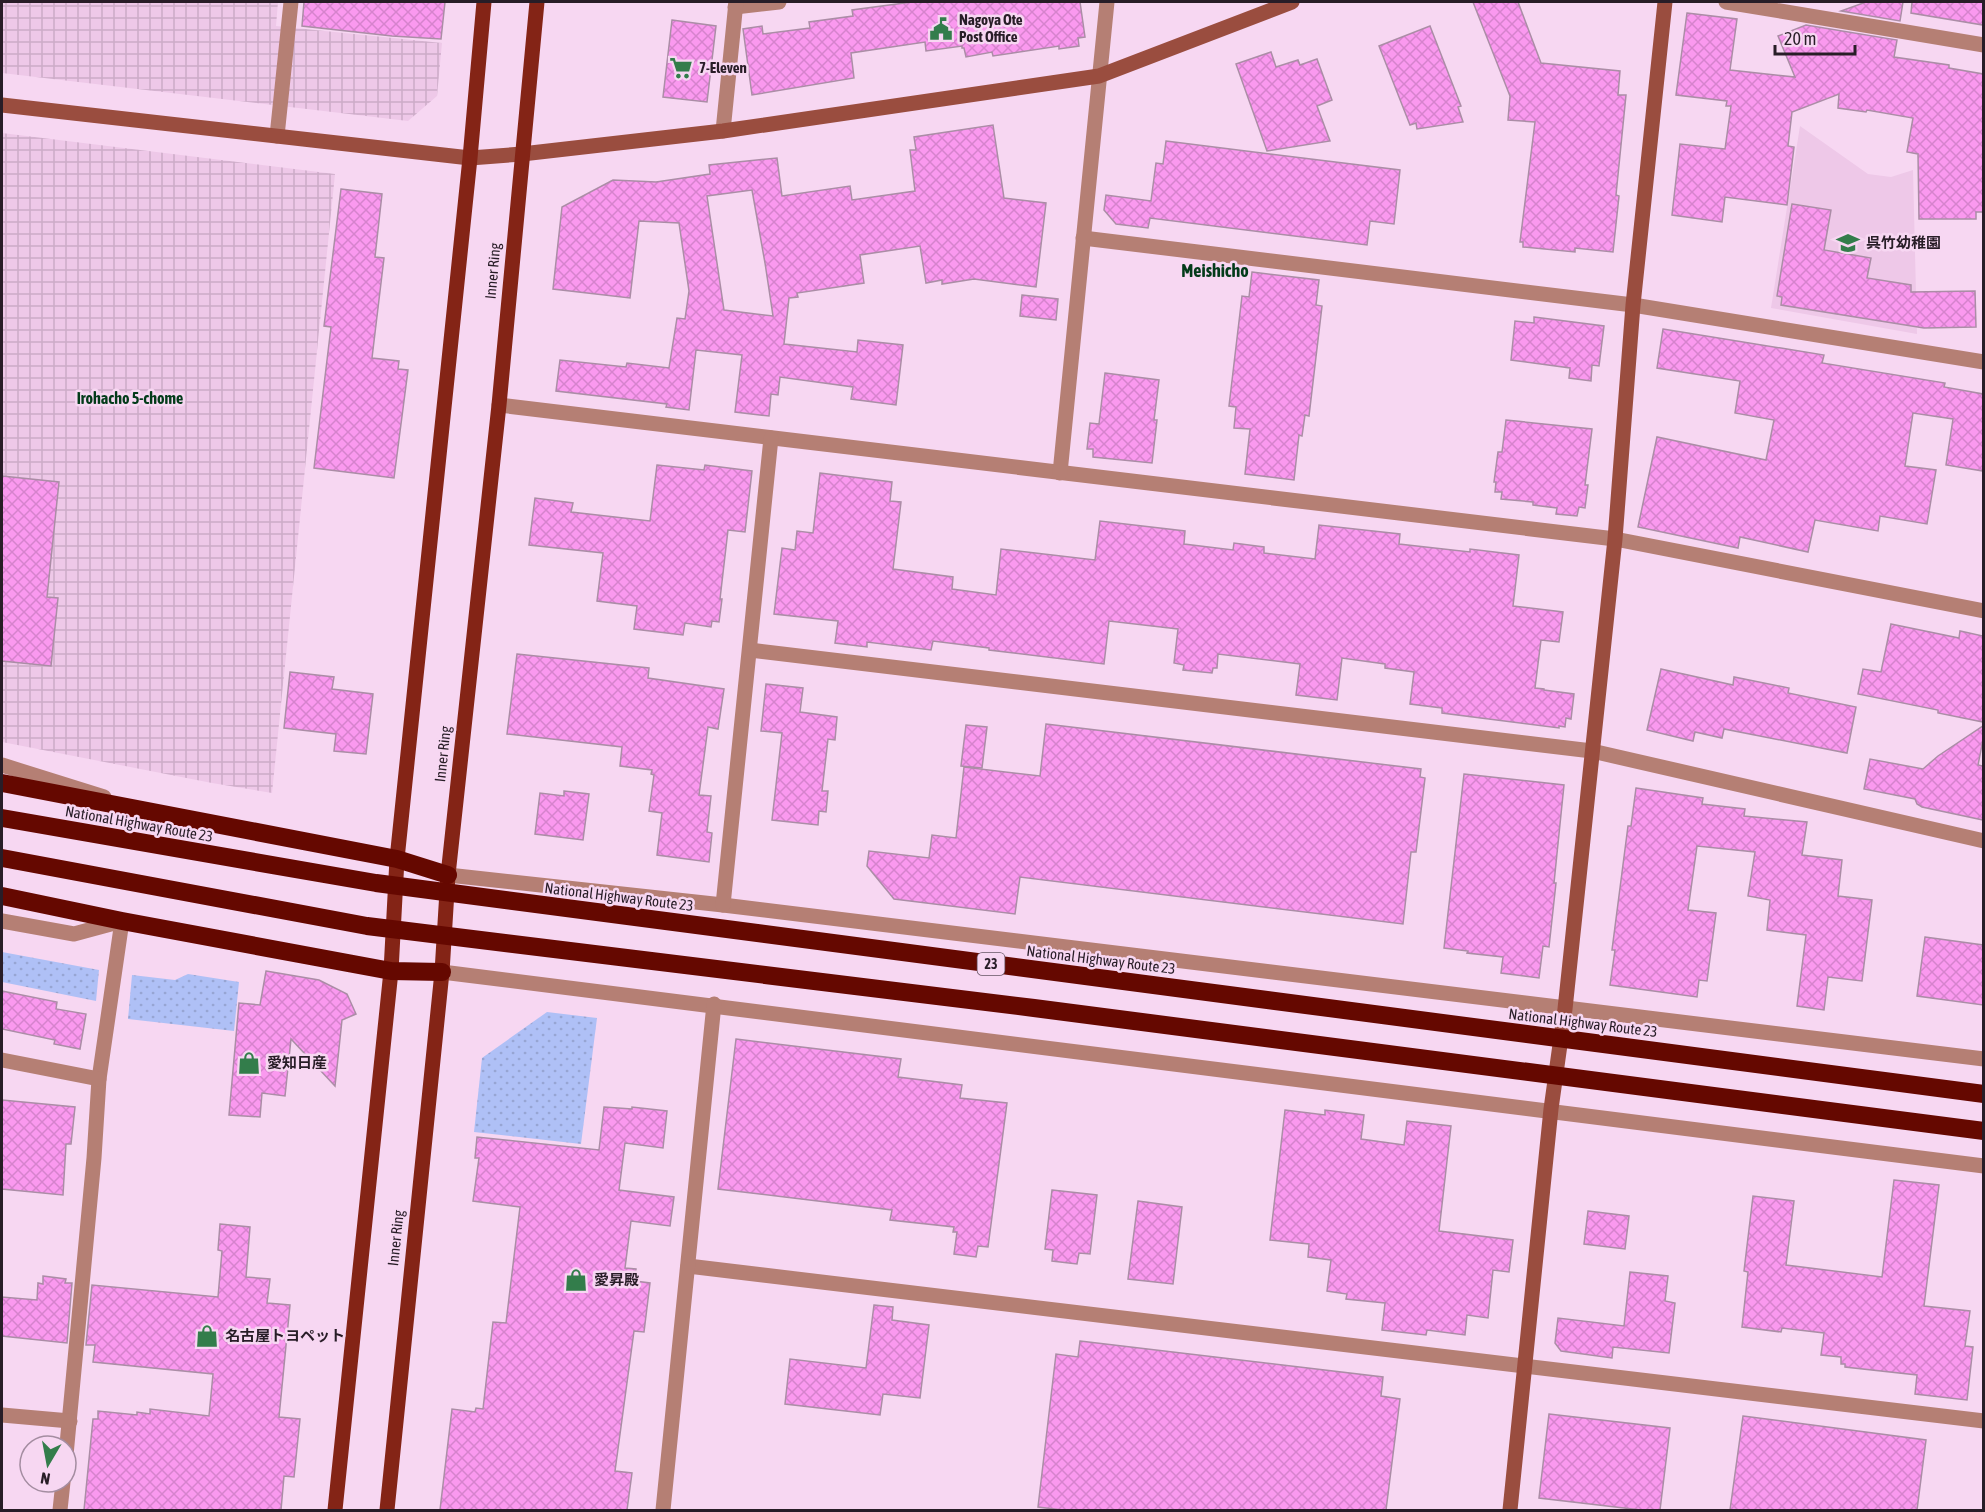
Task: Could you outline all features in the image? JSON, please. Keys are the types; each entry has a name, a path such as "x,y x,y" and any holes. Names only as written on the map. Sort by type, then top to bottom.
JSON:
{"highway":[{"path":"2,783 397,859 448,875"},
{"name":"National Highway Route 23","path":"2,818 376,883 1983,1094"},
{"path":"2,858 367,926 1034,1008 1983,1131"},
{"path":"2,896 391,972 442,972"}],"main road":[{"path":"335,1510 391,972 397,859 470,158 484,2"},
{"name":"Inner Ring","path":"387,1510 442,972 448,875 499,405 537,2"}],"street":[{"path":"277,136 291,2"},
{"path":"723,130 735,4 779,2"},
{"path":"1060,473 1107,2"},
{"path":"2,105 470,158 522,154 723,130 1099,76 1292,2"},
{"path":"1510,1510 1551,1109 1565,1009 1614,539 1633,305 1665,2"},
{"path":"1726,2 1983,45"},
{"path":"1083,238 1633,305 1983,363"},
{"path":"499,405 1614,539 1983,611"},
{"path":"723,905 771,438"},
{"path":"750,650 1592,751 1983,841"},
{"path":"2,765 87,790 130,807"},
{"path":"448,875 723,905 1983,1059"},
{"path":"2,921 74,934 122,921 99,1079 68,1434"},
{"path":"442,972 1551,1109 1983,1166"},
{"path":"663,1510 714,1004"},
{"path":"2,1060 99,1079"},
{"path":"688,1266 1983,1421"},
{"path":"2,1415 70,1421"},
{"path":"60,1510 62,1494"}],"shaded area":[{"path":"2,2 278,2 276,26 442,43 437,96 408,121 2,73"},
{"name":"呉竹幼稚園","path":"1800,126 1868,174 1891,177 1913,170 1917,334 1771,308"},
{"path":"2,133 335,174 272,793 2,742"},
{"path":"2,952 99,970 96,1001 2,982"},
{"path":"188,974 239,982 234,1031 128,1019 132,975 175,980"},
{"path":"547,1012 597,1018 581,1144 474,1132 482,1058"}],"building":[{"path":"304,2 445,2 441,39 302,26"},
{"path":"912,2 1080,2 1085,37 1078,38 1079,46 1059,49 1059,46 993,56 992,52 966,57 962,46 926,51 925,42 851,53 854,78 752,95 743,29 762,26 763,34 810,28 809,22 853,16 852,10"},
{"path":"1473,2 1518,2 1541,63 1620,71 1618,95 1626,95 1613,252 1575,248 1575,252 1523,247 1523,242 1520,242 1535,122 1508,120 1510,96"},
{"path":"1866,2 1903,2 1900,21 1841,11"},
{"path":"1912,2 1983,2 1983,25 1911,13"},
{"path":"1687,13 1737,19 1730,70 1795,77 1778,36 1806,25 1897,40 1894,57 1949,65 1949,68 1983,74 1983,212 1976,212 1976,219 1919,219 1918,154 1907,152 1913,118 1867,110 1866,112 1838,108 1839,94 1792,112 1788,146 1794,147 1787,205 1725,197 1722,222 1672,215 1680,144 1725,149 1731,106 1726,106 1727,101 1676,95"},
{"path":"672,20 716,26 707,102 663,97"},
{"path":"1430,26 1461,106 1458,107 1463,122 1417,129 1416,123 1410,125 1379,46"},
{"path":"1271,52 1276,67 1298,60 1300,65 1317,59 1332,100 1317,106 1330,141 1267,151 1236,64"},
{"path":"993,125 1004,198 1046,203 1036,287 974,279 942,284 942,280 926,283 920,246 860,255 864,283 797,293 798,297 789,298 784,344 857,352 858,340 903,345 896,405 851,399 853,387 780,377 778,395 771,394 769,416 735,412 742,355 696,350 689,410 666,407 667,404 556,391 560,360 626,367 627,363 669,368 677,318 685,319 689,291 679,223 639,221 630,298 553,289 562,207 613,180 656,182 710,174 709,165 777,158 782,196 850,186 852,200 915,191 910,150 916,150 914,137","holes":["752,190 773,316 724,310 707,196"]},
{"path":"1166,141 1400,170 1394,224 1370,221 1367,245 1150,218 1148,228 1116,224 1104,210 1106,195 1151,201 1156,163 1163,164"},
{"path":"341,189 382,194 375,257 384,258 372,358 399,361 398,369 408,370 394,478 314,468 331,327 324,326"},
{"path":"1792,204 1831,210 1824,250 1871,258 1867,278 1911,285 1911,292 1975,291 1976,327 1924,328 1781,305 1782,297 1777,296"},
{"path":"1252,272 1319,280 1316,305 1322,306 1309,416 1305,415 1302,436 1299,435 1294,480 1245,474 1250,429 1234,428 1236,407 1229,406 1242,296 1249,297"},
{"path":"1022,295 1058,299 1056,320 1020,316"},
{"path":"1534,317 1604,326 1599,366 1592,365 1591,381 1569,378 1570,368 1511,360 1515,321 1534,323"},
{"path":"1663,329 1824,355 1822,363 1945,383 1944,387 1983,394 1983,471 1946,465 1953,419 1913,413 1905,466 1936,470 1927,524 1880,516 1878,531 1815,520 1808,552 1740,537 1738,548 1638,527 1657,437 1766,460 1774,420 1735,413 1740,381 1657,368"},
{"path":"1105,373 1159,380 1152,463 1093,457 1093,449 1087,449 1090,423 1099,424"},
{"path":"1506,420 1592,429 1585,485 1588,485 1585,508 1579,507 1577,516 1556,514 1557,508 1533,505 1533,502 1501,499 1502,492 1495,492 1498,452 1502,452"},
{"path":"657,465 704,470 705,465 752,471 745,532 728,530 719,622 712,621 711,627 685,623 683,635 634,629 637,606 597,601 603,553 529,545 535,498 573,503 571,512 650,521"},
{"path":"820,473 892,482 890,501 901,502 893,569 953,577 952,589 996,595 1001,549 1095,560 1100,521 1185,531 1184,544 1233,550 1234,543 1264,547 1264,553 1315,559 1319,525 1400,534 1399,544 1519,555 1513,606 1563,612 1559,642 1541,640 1535,688 1574,694 1571,719 1566,718 1565,727 1559,726 1559,728 1442,713 1442,708 1410,704 1414,672 1385,668 1385,664 1342,658 1337,700 1296,695 1300,664 1218,654 1217,668 1213,668 1212,673 1183,670 1184,665 1174,663 1178,629 1109,621 1104,664 933,641 931,650 867,642 867,647 835,643 838,621 774,614 782,548 795,550 797,531 813,533"},
{"path":"2,476 59,482 47,597 58,598 51,666 2,661"},
{"path":"1891,624 1959,638 1960,631 1983,636 1983,722 1938,713 1938,710 1858,694 1863,669 1881,672"},
{"path":"517,654 649,668 648,678 724,689 718,729 708,727 699,795 711,796 707,832 712,833 709,862 657,855 662,813 649,811 654,775 651,774 652,770 620,766 622,747 507,734"},
{"path":"1661,669 1733,685 1734,677 1789,688 1788,693 1856,707 1847,753 1724,729 1722,738 1695,732 1693,741 1647,730"},
{"path":"290,672 334,677 332,689 373,694 366,754 334,751 336,734 284,728"},
{"path":"766,684 803,688 800,712 837,717 835,740 828,739 822,791 828,791 826,812 819,811 818,825 772,820 782,733 761,731"},
{"path":"1046,724 1421,769 1420,777 1425,778 1416,852 1411,852 1403,924 1020,877 1015,914 894,899 867,866 869,851 929,858 932,835 956,838 964,767 1040,776"},
{"path":"966,725 987,727 982,768 961,766"},
{"path":"1983,726 1978,765 1983,766 1983,820 1922,807 1915,799 1864,789 1870,759 1923,769 1938,756"},
{"path":"1464,774 1564,785 1549,947 1543,946 1539,978 1501,973 1503,957 1444,948"},
{"path":"1636,788 1703,798 1702,804 1745,809 1744,816 1807,822 1802,855 1842,860 1838,896 1872,900 1862,981 1828,977 1824,1010 1797,1006 1806,935 1767,930 1770,900 1748,896 1755,852 1697,846 1688,910 1716,913 1707,981 1699,980 1697,997 1610,985 1615,950 1612,950 1628,826 1631,826"},
{"path":"564,791 589,794 583,840 535,834 540,793 564,796"},
{"path":"1925,937 1983,945 1983,1005 1917,996"},
{"path":"266,971 319,980 347,994 356,1014 342,1020 335,1086 291,1039 285,1096 262,1093 260,1117 229,1115 239,1003 260,1005"},
{"path":"2,991 57,1002 56,1009 86,1014 80,1049 54,1044 55,1040 2,1029"},
{"path":"736,1039 901,1059 898,1077 962,1085 960,1098 1007,1103 988,1247 978,1246 976,1257 954,1254 957,1232 953,1232 954,1227 890,1220 892,1210 718,1189"},
{"path":"2,1100 75,1107 71,1144 66,1144 63,1195 2,1189"},
{"path":"604,1107 667,1111 663,1148 625,1143 619,1190 674,1197 670,1226 631,1221 625,1268 636,1269 635,1281 650,1283 644,1332 634,1331 615,1471 632,1473 627,1510 440,1510 452,1409 475,1412 476,1408 483,1409 493,1322 506,1323 520,1207 473,1201 479,1158 475,1158 477,1137 599,1150"},
{"path":"1285,1110 1325,1115 1325,1110 1364,1115 1361,1139 1404,1145 1407,1121 1451,1126 1439,1231 1513,1240 1509,1272 1493,1270 1488,1318 1467,1315 1465,1335 1427,1330 1426,1335 1382,1330 1385,1303 1346,1299 1347,1294 1327,1291 1331,1260 1308,1257 1309,1244 1270,1240"},
{"path":"1894,1180 1939,1185 1924,1306 1970,1311 1965,1346 1973,1347 1967,1400 1915,1394 1917,1375 1845,1367 1845,1364 1841,1364 1841,1357 1821,1355 1824,1333 1782,1328 1781,1332 1742,1327 1748,1272 1744,1271 1753,1196 1794,1201 1786,1265 1882,1277"},
{"path":"1052,1190 1097,1195 1090,1254 1079,1253 1077,1264 1052,1261 1053,1250 1045,1249"},
{"path":"1138,1201 1182,1207 1173,1284 1128,1279"},
{"path":"1588,1211 1629,1216 1625,1249 1584,1244"},
{"path":"220,1224 250,1227 246,1277 270,1279 267,1303 290,1305 279,1417 300,1419 294,1477 284,1476 281,1510 84,1510 93,1419 98,1419 98,1411 137,1415 137,1412 150,1414 150,1409 209,1416 213,1374 93,1362 95,1345 86,1345 92,1285 218,1297 222,1251 218,1250"},
{"path":"1630,1272 1668,1276 1665,1301 1675,1303 1669,1353 1613,1347 1612,1358 1561,1351 1555,1343 1558,1318 1624,1326"},
{"path":"43,1276 66,1279 65,1283 72,1283 67,1343 2,1336 2,1297 37,1300 38,1283 43,1284"},
{"path":"874,1305 893,1307 892,1320 929,1325 920,1398 883,1394 880,1415 785,1404 790,1359 866,1368"},
{"path":"1080,1341 1383,1377 1381,1396 1400,1399 1386,1510 1062,1510 1038,1507 1056,1354 1078,1357"},
{"path":"1549,1414 1670,1428 1660,1510 1641,1510 1539,1498"},
{"path":"1743,1416 1926,1440 1917,1510 1730,1510"}],"place":[{"name":"Nagoya Ote Post Office","path":"941,29"},
{"name":"7-Eleven","path":"681,68"},
{"name":"呉竹幼稚園","path":"1848,243"},
{"name":"愛知日産","path":"249,1063"},
{"name":"愛昇殿","path":"576,1280"},
{"name":"名古屋トヨペット","path":"207,1336"}],"district":[{"name":"Meishicho","path":"1215,271"},
{"name":"Irohacho 5-chome","path":"130,398"}]}
